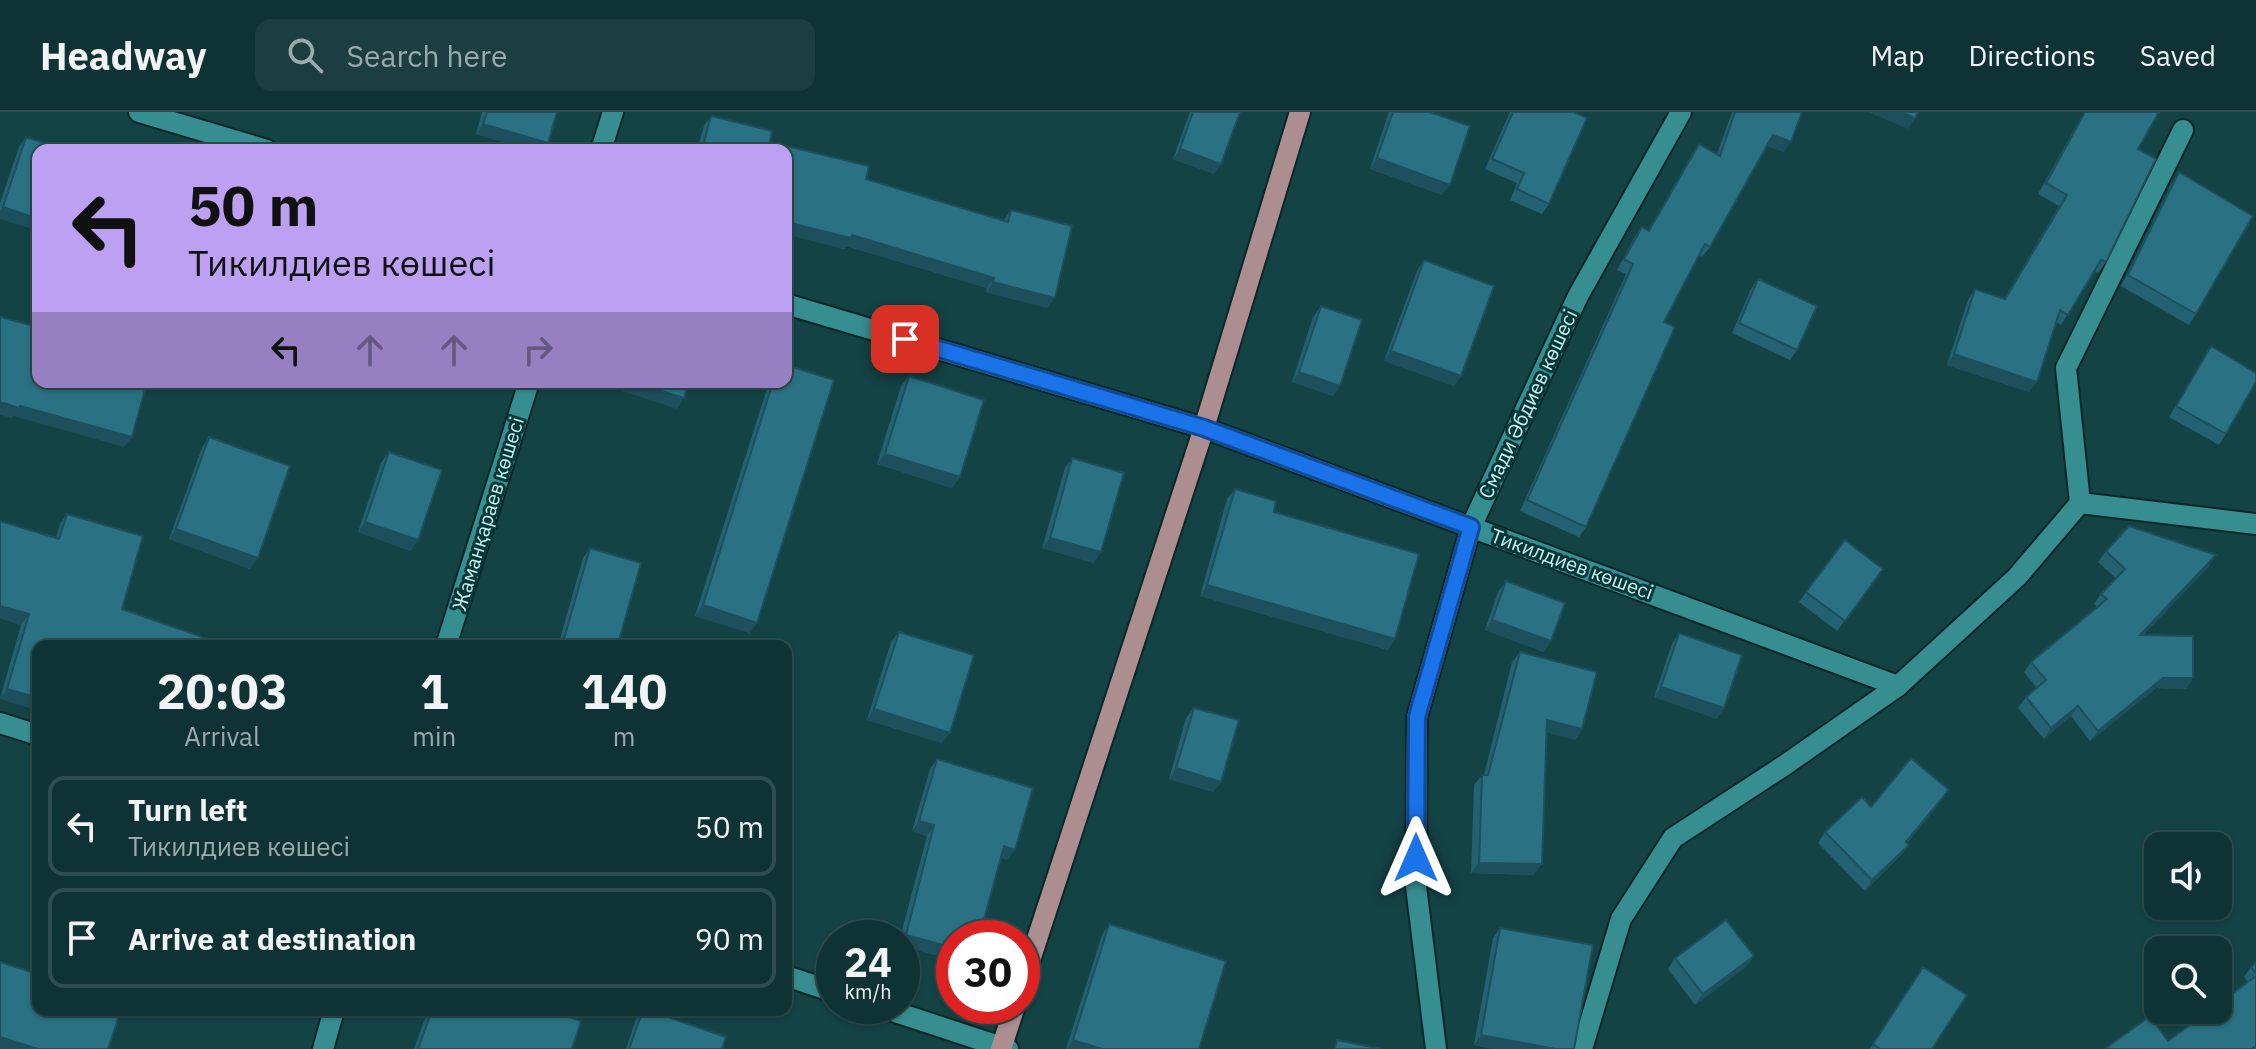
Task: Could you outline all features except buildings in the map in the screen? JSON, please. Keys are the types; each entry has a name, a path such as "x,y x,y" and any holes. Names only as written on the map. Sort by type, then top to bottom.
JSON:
{"main road":[{"path":"1040,930 1204,428 1300,112"},
{"path":"1004,1048 1010,1024"}],"street":[{"path":"139,112 247,144"},
{"path":"603,144 613,112"},
{"name":"Смади Әбдиев көшесі","path":"1436,1049 1416,886 1417,717 1471,527 1578,296 1681,112"},
{"path":"1582,1049 1621,919 1673,838 1898,686 2017,577 2080,503 2066,368 2183,130"},
{"name":"Тикилдиев көшесі","path":"792,306 1204,428 1898,686"},
{"name":"Жаманқараев көшесі","path":"448,640 527,388"},
{"path":"2080,503 2256,524"},
{"path":"0,723 32,733"},
{"path":"792,978 816,986"},
{"path":"323,1049 332,1016"},
{"path":"920,1020 1004,1048"}],"route":[{"path":"905,339 1204,428 1471,527 1417,717 1416,858"}]}
